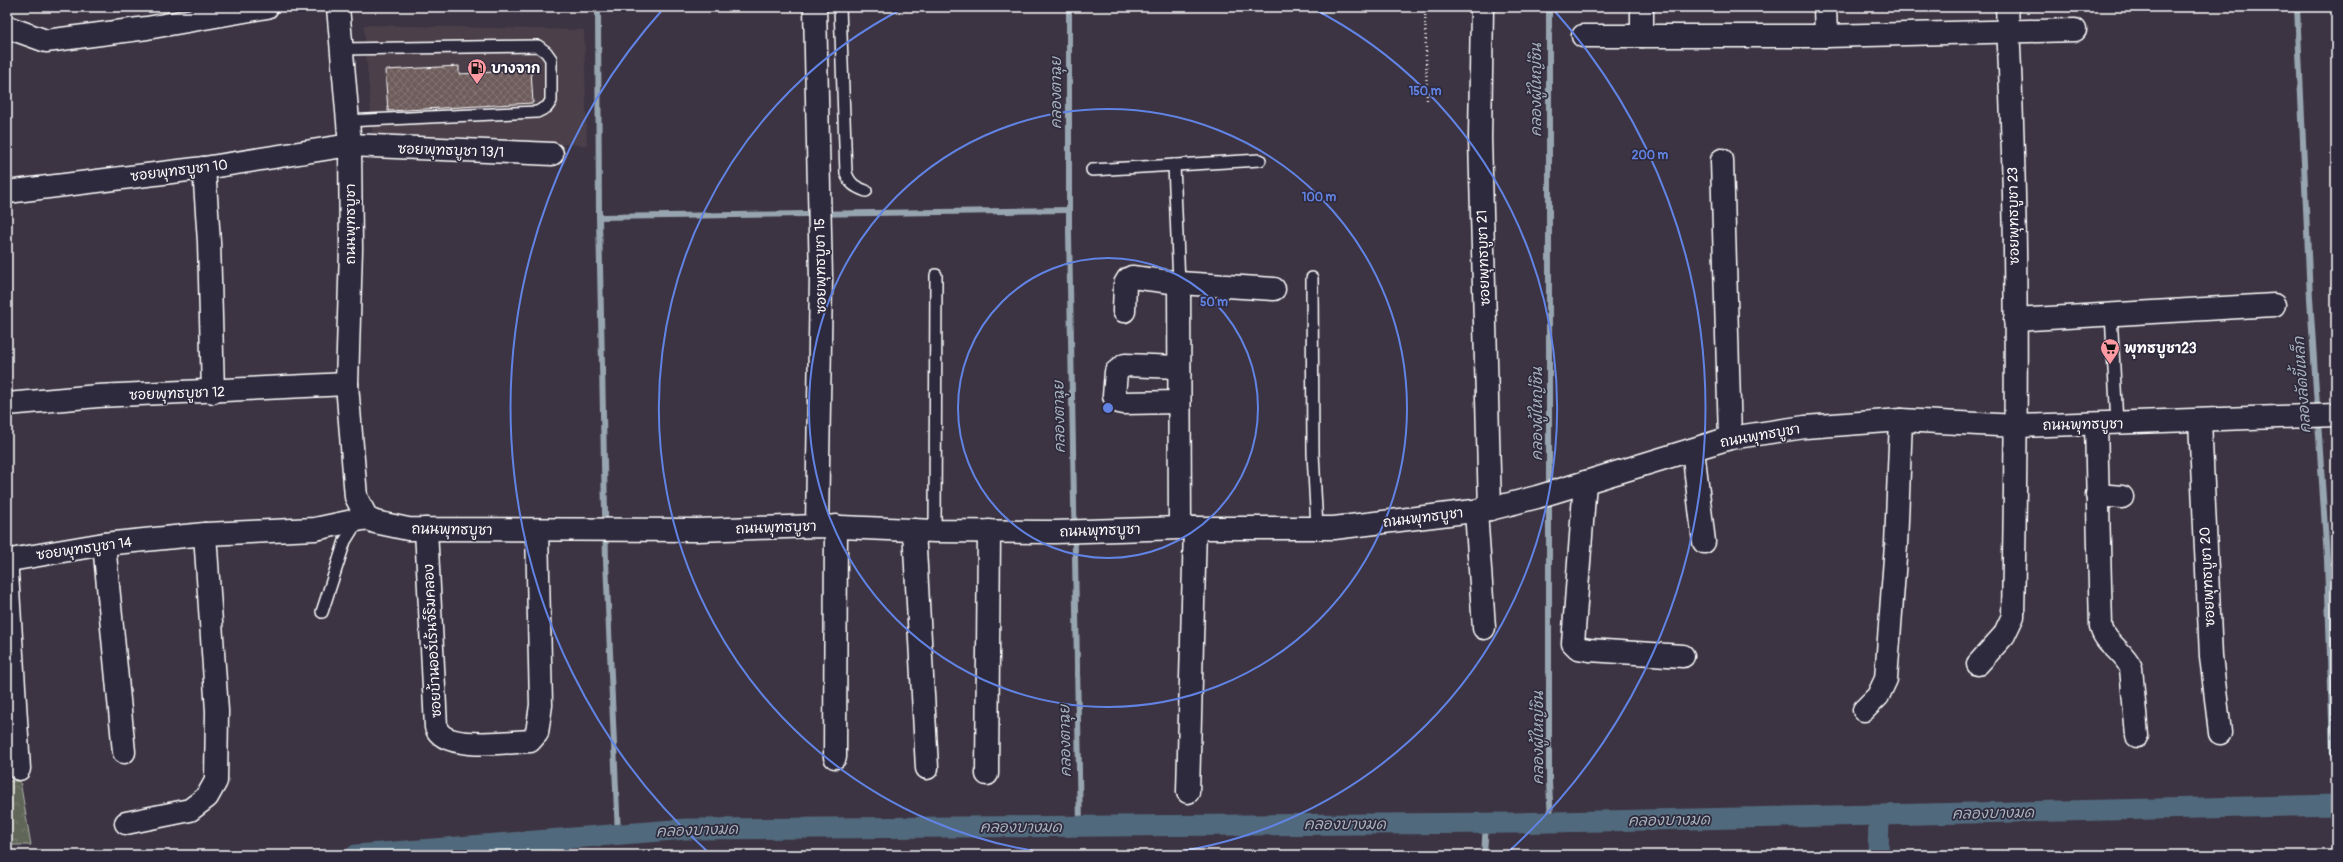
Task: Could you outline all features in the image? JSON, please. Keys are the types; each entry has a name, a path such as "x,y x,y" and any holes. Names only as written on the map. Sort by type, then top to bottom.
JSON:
{"street":[{"path":"7,27 46,41 147,28 267,7"},
{"name":"ถนนพุทธบูชา","path":"338,7 346,121 350,146 351,250 348,384 356,497 362,519 408,529 537,531 826,526 925,530 1055,532 1187,528 1334,528 1483,510 1537,497 1730,438 1805,427 1901,420 2017,426 2200,422 2336,415"},
{"name":"ซอยพุทธบูชา 15","path":"815,7 826,526 835,757"},
{"name":"ซอยพุทธบูชา 21","path":"1482,7 1480,138 1484,628"},
{"path":"1642,7 1642,36"},
{"path":"1825,7 1826,36"},
{"name":"ซอยพุทธบูชา 23","path":"1978,664 2004,635 2013,616 2017,426 2009,33 2007,7"},
{"path":"1584,36 1826,36 2009,33 2075,30"},
{"name":"ซอยพุทธบูชา 13/1","path":"350,146 552,154"},
{"name":"ซอยพุทธบูชา 10","path":"7,192 204,168 350,146"},
{"path":"1722,160 1730,438"},
{"path":"204,168 209,242 213,392"},
{"path":"1124,311 1125,284 1128,279 1132,277 1179,283 1274,289"},
{"path":"1179,283 1179,402 1187,528 1188,792"},
{"path":"2015,320 2274,305"},
{"path":"1179,367 1125,365 1116,372 1114,396 1119,402 1124,403 1179,402"},
{"name":"ซอยพุทธบูชา 12","path":"7,404 98,396 213,392 348,384"},
{"path":"1864,710 1878,696 1886,679 1896,545 1901,420"},
{"name":"ซอยพุทธบูชา 20","path":"2200,422 2211,656 2220,732"},
{"path":"2096,424 2101,627 2103,636 2127,658 2131,668 2137,736"},
{"path":"1693,450 1704,542"},
{"path":"1575,485 1573,643 1578,648 1589,650 1682,656"},
{"path":"2097,495 2122,497"},
{"name":"ซอยพุทธบูชา 14","path":"19,769 7,563 10,560 104,544 205,534 315,529 362,519"},
{"name":"ซอยบ้านออร์เร้นจ์ริมคลอง","path":"426,529 436,727 441,736 447,739 473,743 530,741 537,733 541,705 537,531"},
{"path":"925,530 927,768"},
{"path":"987,774 989,531"},
{"path":"126,822 190,810 207,797 216,782 217,711 205,534"},
{"path":"104,544 124,752"}],"lane":[{"path":"840,7 846,173 849,181 855,187 866,191"},
{"path":"341,49 538,46 546,52 551,59 551,101 547,107 537,112 346,121"},
{"path":"1092,170 1260,160"},
{"path":"1174,165 1179,283"},
{"path":"925,530 936,275"},
{"path":"1312,278 1312,453 1316,528"},
{"path":"2111,314 2117,424"},
{"path":"322,612 345,541 362,519"}],"path":[{"path":"1425,7 1427,101"}],"shaded area":[{"name":"บางจาก","path":"364,25 584,30 587,145 373,140"}],"green space":[{"path":"7,781 20,781 31,845 7,845"}],"building":[{"path":"459,66 459,74 531,70 533,103 388,111 385,70"}],"waterway":[{"path":"598,7 599,217 606,561 618,835"},
{"name":"คลองตาฉุย","path":"1069,7 1069,233 1080,826"},
{"name":"คลองผู้ใหญ่ชิน","path":"1549,7 1549,782 1551,821"},
{"name":"คลองลัดขี้เหล็ก","path":"2297,7 2310,298 2327,559 2333,754 2336,761"},
{"path":"599,217 1069,210"},
{"name":"คลองบางมด","path":"356,855 686,829 1512,823 2336,805"},
{"path":"1878,855 1879,816"},
{"path":"1484,855 1486,823"}],"place":[{"name":"บางจาก","path":"477,85"},
{"name":"พุทธบูชา23","path":"2110,365"}]}
